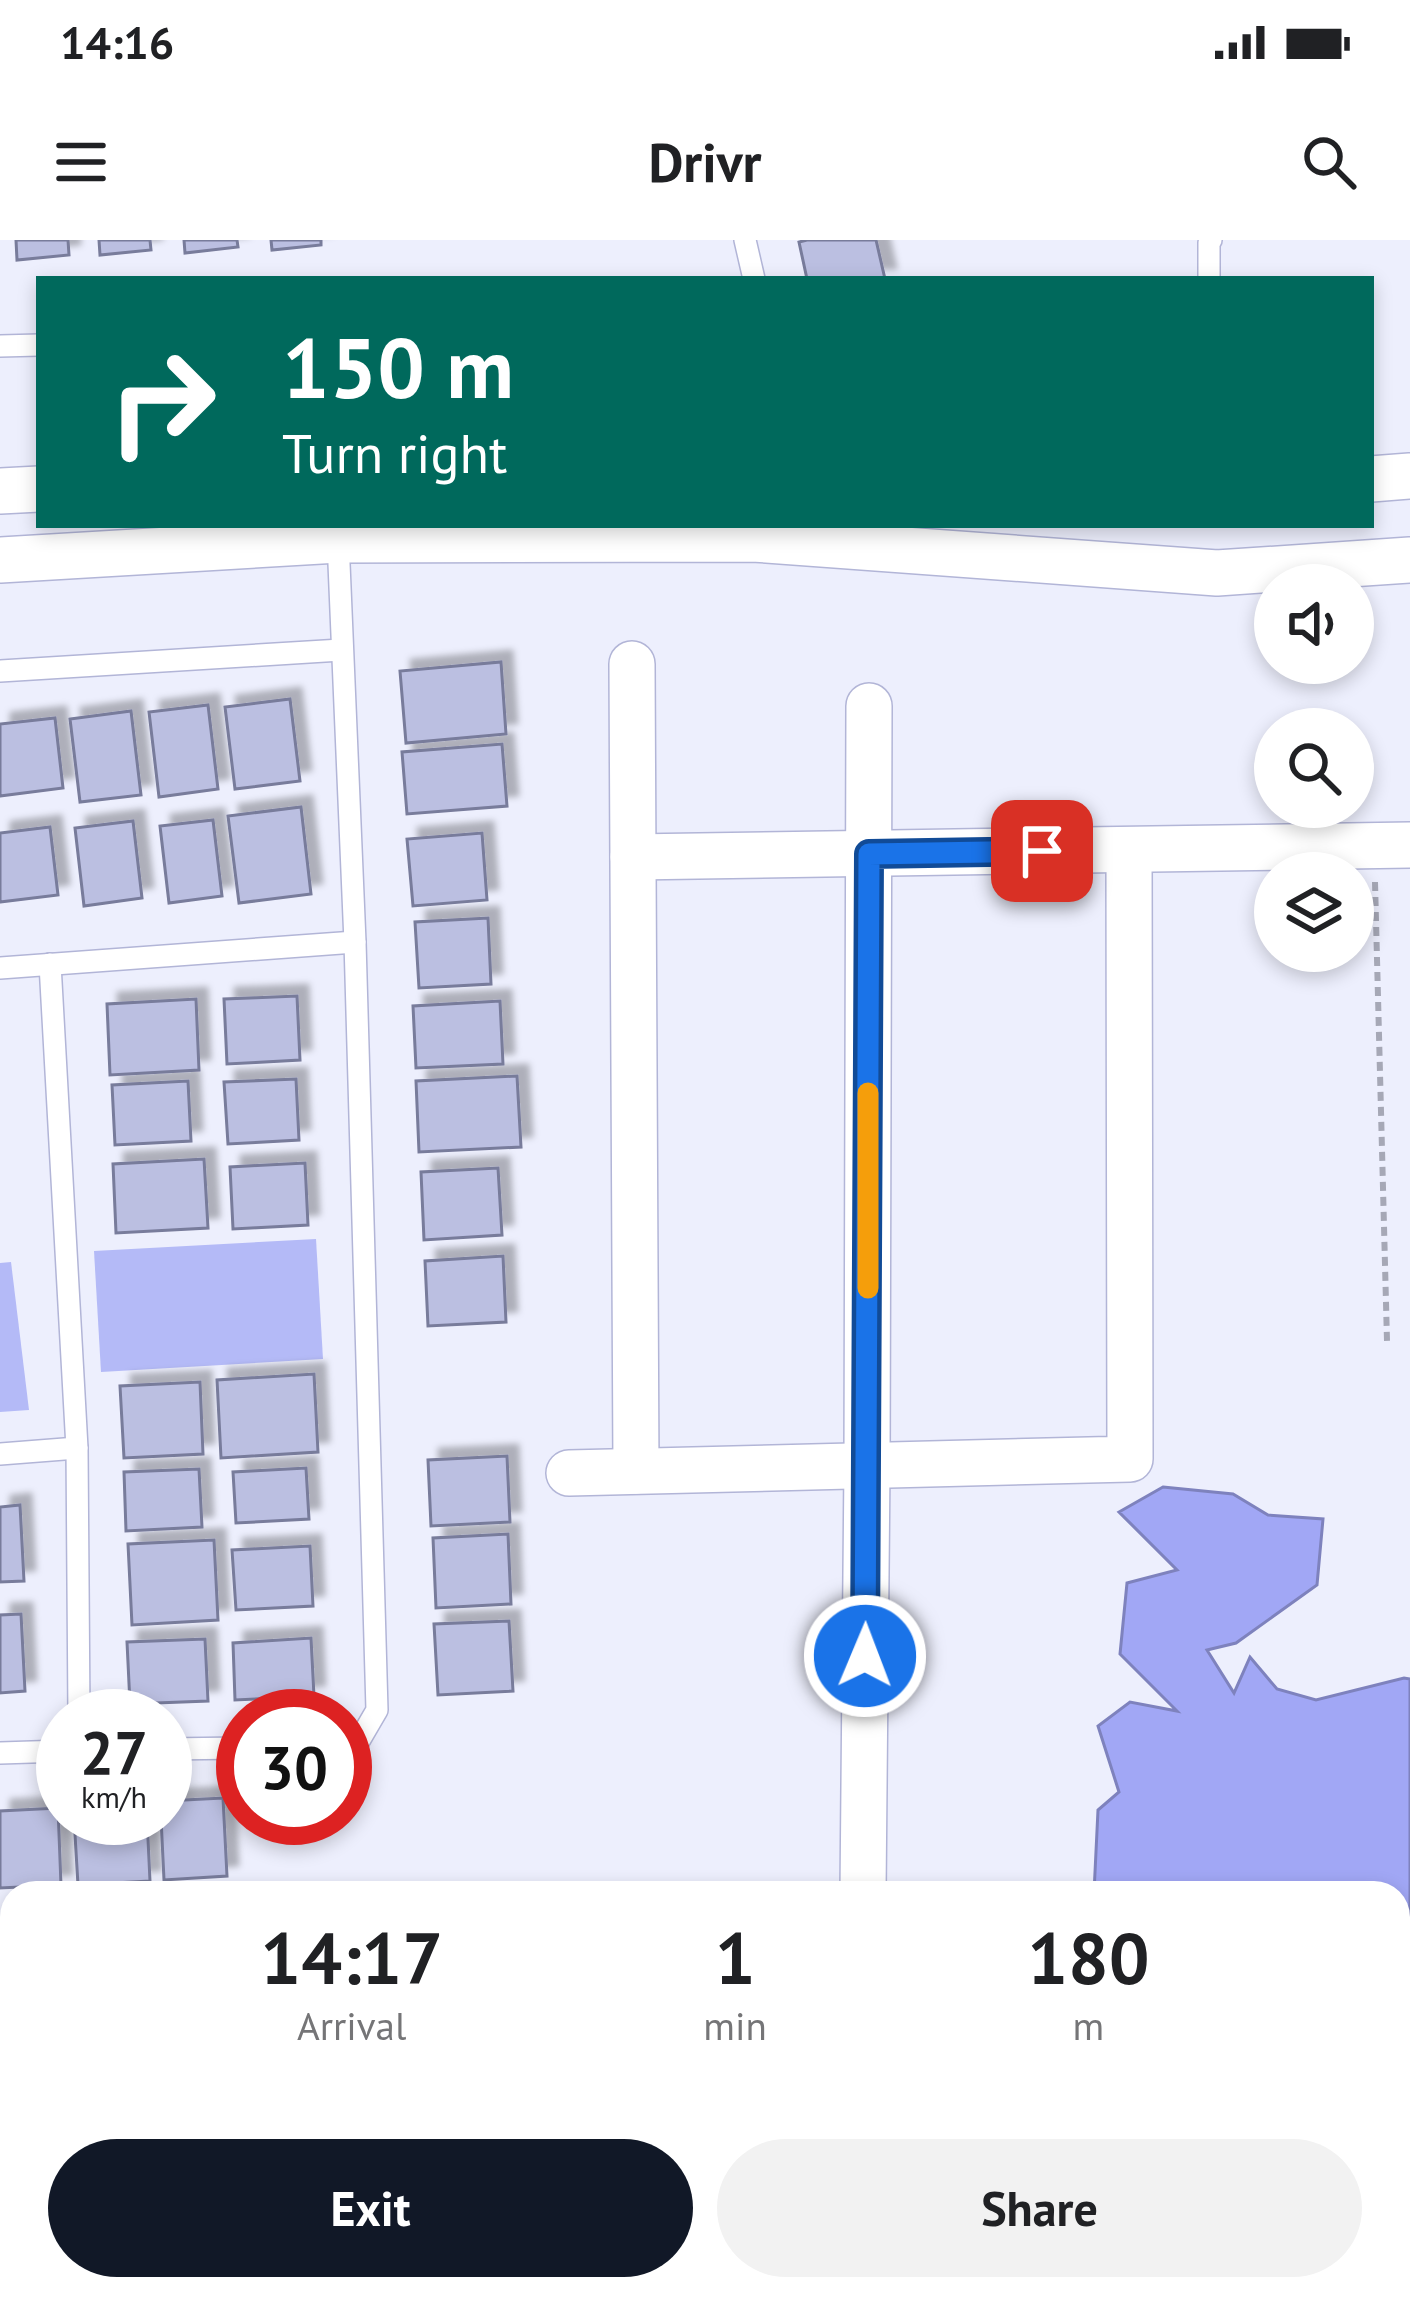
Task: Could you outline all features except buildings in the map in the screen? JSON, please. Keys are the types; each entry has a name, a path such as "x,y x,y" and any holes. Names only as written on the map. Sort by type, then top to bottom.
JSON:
{"street":[{"path":"1374,479 1410,476"},
{"path":"0,491 36,489"},
{"path":"0,560 338,540 754,532 1216,573 1347,545 1410,560"},
{"path":"632,664 636,1471"},
{"path":"862,1881 869,706"},
{"path":"633,857 1392,845"},
{"path":"569,1473 1130,1459 1129,850"}],"lane":[{"path":"745,240 753,276"},
{"path":"1209,276 1211,240"},
{"path":"0,346 36,345"},
{"path":"338,540 355,942 377,1709 372,1718"},
{"path":"0,671 341,650"},
{"path":"0,968 355,942"},
{"path":"50,964 77,1448 79,1689"},
{"path":"0,1454 77,1448"},
{"path":"0,1753 36,1751"}],"path":[{"path":"1387,1341 1392,845"}],"shaded area":[{"path":"316,1239 323,1359 101,1372 94,1251"},
{"path":"11,1262 29,1410 0,1412 0,1263"},
{"path":"1163,1487 1233,1494 1268,1515 1323,1519 1317,1585 1236,1643 1207,1650 1234,1693 1250,1657 1277,1689 1316,1700 1410,1679 1410,1881 1095,1881 1098,1810 1119,1792 1098,1726 1130,1702 1177,1711 1120,1654 1127,1583 1177,1570 1119,1512"}],"slow traffic":[{"path":"868,1093 868,1288"}],"route":[{"path":"865,1656 869,854 1042,851"}]}
